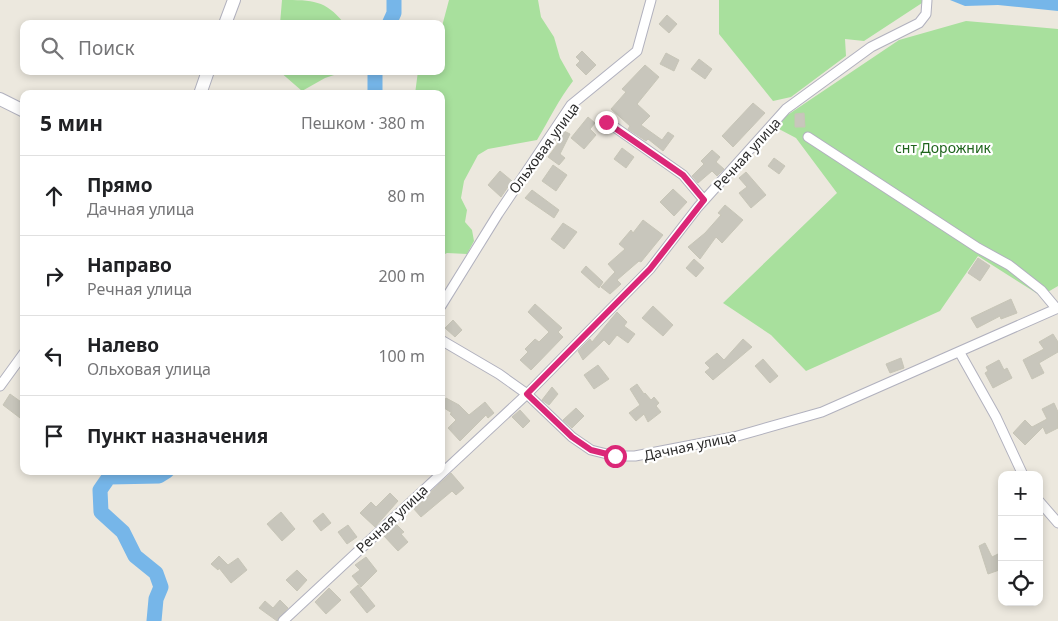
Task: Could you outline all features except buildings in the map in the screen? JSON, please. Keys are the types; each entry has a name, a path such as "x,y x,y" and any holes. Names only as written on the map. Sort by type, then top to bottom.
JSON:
{"street":[{"path":"226,20 234,0"},
{"name":"Ольховая улица","path":"445,300 503,206 571,105 637,51 651,0"},
{"name":"Речная улица","path":"445,470 527,394 650,269 704,200 786,109 871,47 919,23 926,14 927,0"},
{"path":"201,90 207,75"},
{"path":"0,99 20,109"},
{"path":"606,122 683,175 704,200"},
{"path":"808,137 978,248 1009,265 1041,290 1057,308"},
{"name":"Дачная улица","path":"445,342 499,374 527,394 572,437 591,450 615,456 635,456 734,437 822,412 960,353 1057,308"},
{"path":"960,353 996,417 1021,471"},
{"path":"0,386 20,358"},
{"name":"Речная улица","path":"283,621 440,475"},
{"path":"1043,506 1058,523"}],"green space":[{"path":"282,0 302,0 324,6 341,20 280,20"},
{"path":"449,0 538,0 541,17 554,37 560,58 573,81 537,140 488,149 478,155 464,181 461,198 467,210 465,222 472,230 474,241 467,254 445,254 445,90 416,90 417,75 445,75 444,20"},
{"path":"719,0 923,0 922,3 864,41 845,39 846,56 791,97 773,101 719,34"},
{"name":"снт Дорожник","path":"966,21 1058,29 1058,286 1041,296 978,256 940,311 806,371 771,335 723,303 837,193 796,138 777,128 786,116 899,40"},
{"path":"284,75 334,75 304,90 301,90"}],"water":[{"path":"950,0 1058,0 1058,11 998,5 965,6"}],"waterway":[{"path":"391,20 394,13 394,0"},
{"path":"375,75 375,90"},
{"path":"154,621 156,599 161,587 156,573 135,556 123,532 101,512 100,490 109,477 161,475"}],"route":[{"path":"606,122 683,175 704,200 650,269 527,394 572,437 591,450 615,456"}]}
